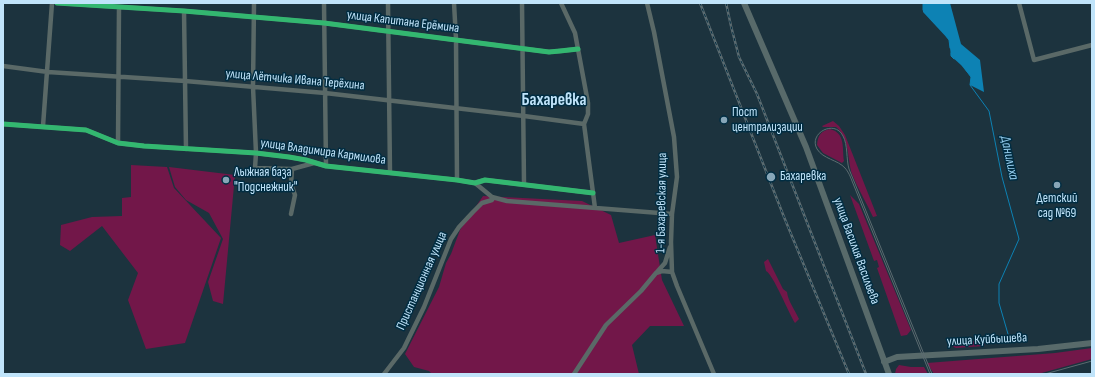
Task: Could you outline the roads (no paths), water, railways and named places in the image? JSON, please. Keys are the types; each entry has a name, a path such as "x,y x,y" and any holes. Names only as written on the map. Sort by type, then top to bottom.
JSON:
{"main road":[{"name":"улица Василия Васильева","path":"744,3 806,147 888,374"},
{"name":"улица Куйбышева","path":"884,362 897,357 1038,349 1092,343"}],"street":[{"path":"44,126 52,3"},
{"name":"улица Капитана Ерёмина","path":"56,3 184,11 324,23 555,52 578,48"},
{"path":"254,3 253,87 256,153 255,168 292,169 314,163"},
{"path":"324,3 326,166"},
{"path":"388,3 390,173"},
{"path":"454,3 456,39 457,180"},
{"path":"522,3 524,184"},
{"path":"561,3 574,29 588,106 587,118 584,124 595,208"},
{"name":"1-я Бахаревская улица","path":"647,3 674,137 677,177 672,214 672,272 714,374"},
{"path":"1019,3 1034,60 1092,45"},
{"path":"118,143 119,7"},
{"path":"184,11 186,149"},
{"name":"улица Лётчика Ивана Терёхина","path":"3,66 48,72 185,81 325,93 584,124"},
{"name":"улица Владимира Кармилова","path":"3,124 86,130 118,143 256,153 306,160 326,166 475,183 485,180 593,193"},
{"path":"291,214 294,195 291,184 292,169"},
{"path":"475,183 492,197 507,201 672,214"},
{"name":"Пристанционная улица","path":"384,374 404,348 424,307 451,239 459,227 473,212 482,203 492,200 492,197"},
{"path":"574,374 606,325 642,291 665,263 671,242"},
{"path":"656,273 662,271 672,272"}],"water":[{"path":"923,3 950,3 961,44 980,60 984,92 970,85 971,77 951,56 949,40 923,12"}],"waterway":[{"name":"Данилиха","path":"923,3 923,10"},
{"name":"Данилиха","path":"931,20 939,28"},
{"name":"Данилиха","path":"946,36 949,40 950,48"},
{"name":"Данилиха","path":"951,53 951,56 954,59"},
{"name":"Данилиха","path":"965,69 971,77 970,85 989,111 1002,177 1019,239 999,284 999,303 1008,334"}],"tram line":[{"path":"930,374 850,176 842,165 823,155 817,149 815,143 816,138 819,133 824,130 829,128 839,131 845,140 849,169 932,374"},
{"path":"1045,374 1092,361"}],"railway":[{"path":"700,3 784,217 849,374"},
{"path":"726,3 739,57 757,94 866,374"}],"place":[{"name":"Пост централизации","path":"724,120"},
{"name":"Бахаревка","path":"771,177"},
{"name":"Лыжная база \"Подснежник\"","path":"226,180"},
{"name":"Детский сад №69","path":"1057,185"}],"district":[{"name":"Бахаревка","path":"554,101"}]}
